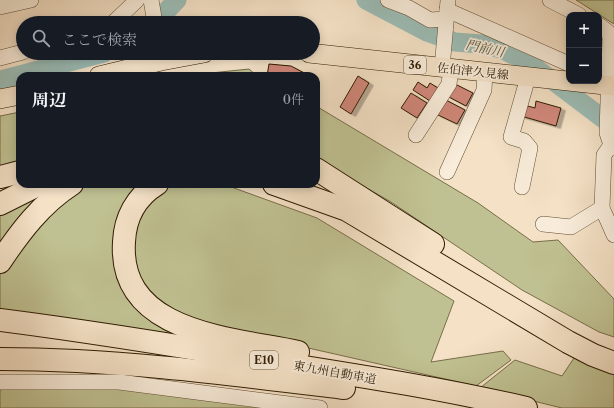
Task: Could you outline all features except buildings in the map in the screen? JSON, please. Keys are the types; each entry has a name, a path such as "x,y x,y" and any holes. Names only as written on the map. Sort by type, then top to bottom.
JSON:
{"highway":[{"path":"320,172 545,313 591,339 614,348"},
{"path":"0,177 16,173"},
{"path":"0,204 32,188"},
{"path":"0,262 17,237 39,211 59,192 66,188"},
{"path":"150,188 147,190 132,210 124,230 123,253 128,276 139,296 157,313 179,325 207,334 316,356 490,400"},
{"path":"285,188 346,210"},
{"path":"309,188 568,342 593,355 614,363"},
{"name":"東九州自動車道","path":"0,320 89,332 490,400 526,408"},
{"name":"東九州自動車道","path":"0,331 90,344 463,408"},
{"path":"0,359 79,362 158,368 369,391"}],"main road":[{"name":"佐伯津久見線","path":"320,54 524,77 605,107"},
{"path":"114,72 154,60"},
{"path":"0,99 16,96"}],"street":[{"path":"0,7 31,0"},
{"path":"120,16 137,0"},
{"path":"151,0 154,16"},
{"path":"388,0 409,8 430,20 446,13 566,63"},
{"path":"550,0 573,12"},
{"path":"416,135 449,84 445,68 446,13"},
{"path":"602,27 608,32 610,37 605,107 602,208 614,235"},
{"path":"0,58 16,54"},
{"path":"447,172 484,90 485,73"},
{"path":"522,187 530,148 524,141 511,137 524,77"},
{"path":"543,224 571,227 602,208"},
{"path":"0,382 119,382 320,408"}],"green space":[{"path":"576,0 614,0 614,24 602,16 602,12 595,12"},
{"path":"249,69 252,72 220,72"},
{"path":"320,108 478,203 533,242 558,240 614,299 614,337 599,332 522,290 391,202 320,161"},
{"path":"16,113 16,162 0,168 0,116"},
{"path":"52,188 56,188 0,251 0,216"},
{"path":"74,188 144,188 125,281 192,337 0,312 0,272"},
{"path":"166,188 234,188 317,218 454,301 431,362 503,351 511,360 476,386 189,321 172,311 148,292 137,275 134,266 134,219 159,191"},
{"path":"576,355 614,370 614,408 562,408 480,388 515,360 562,376"},
{"path":"153,384 314,408 0,408 0,390 24,386"}],"waterway":[{"name":"門前川","path":"162,16 177,0"},
{"name":"門前川","path":"366,0 427,32 455,42 481,44 501,49 528,62 614,127"},
{"name":"門前川","path":"31,72 77,60"},
{"name":"門前川","path":"0,80 16,76"}]}
